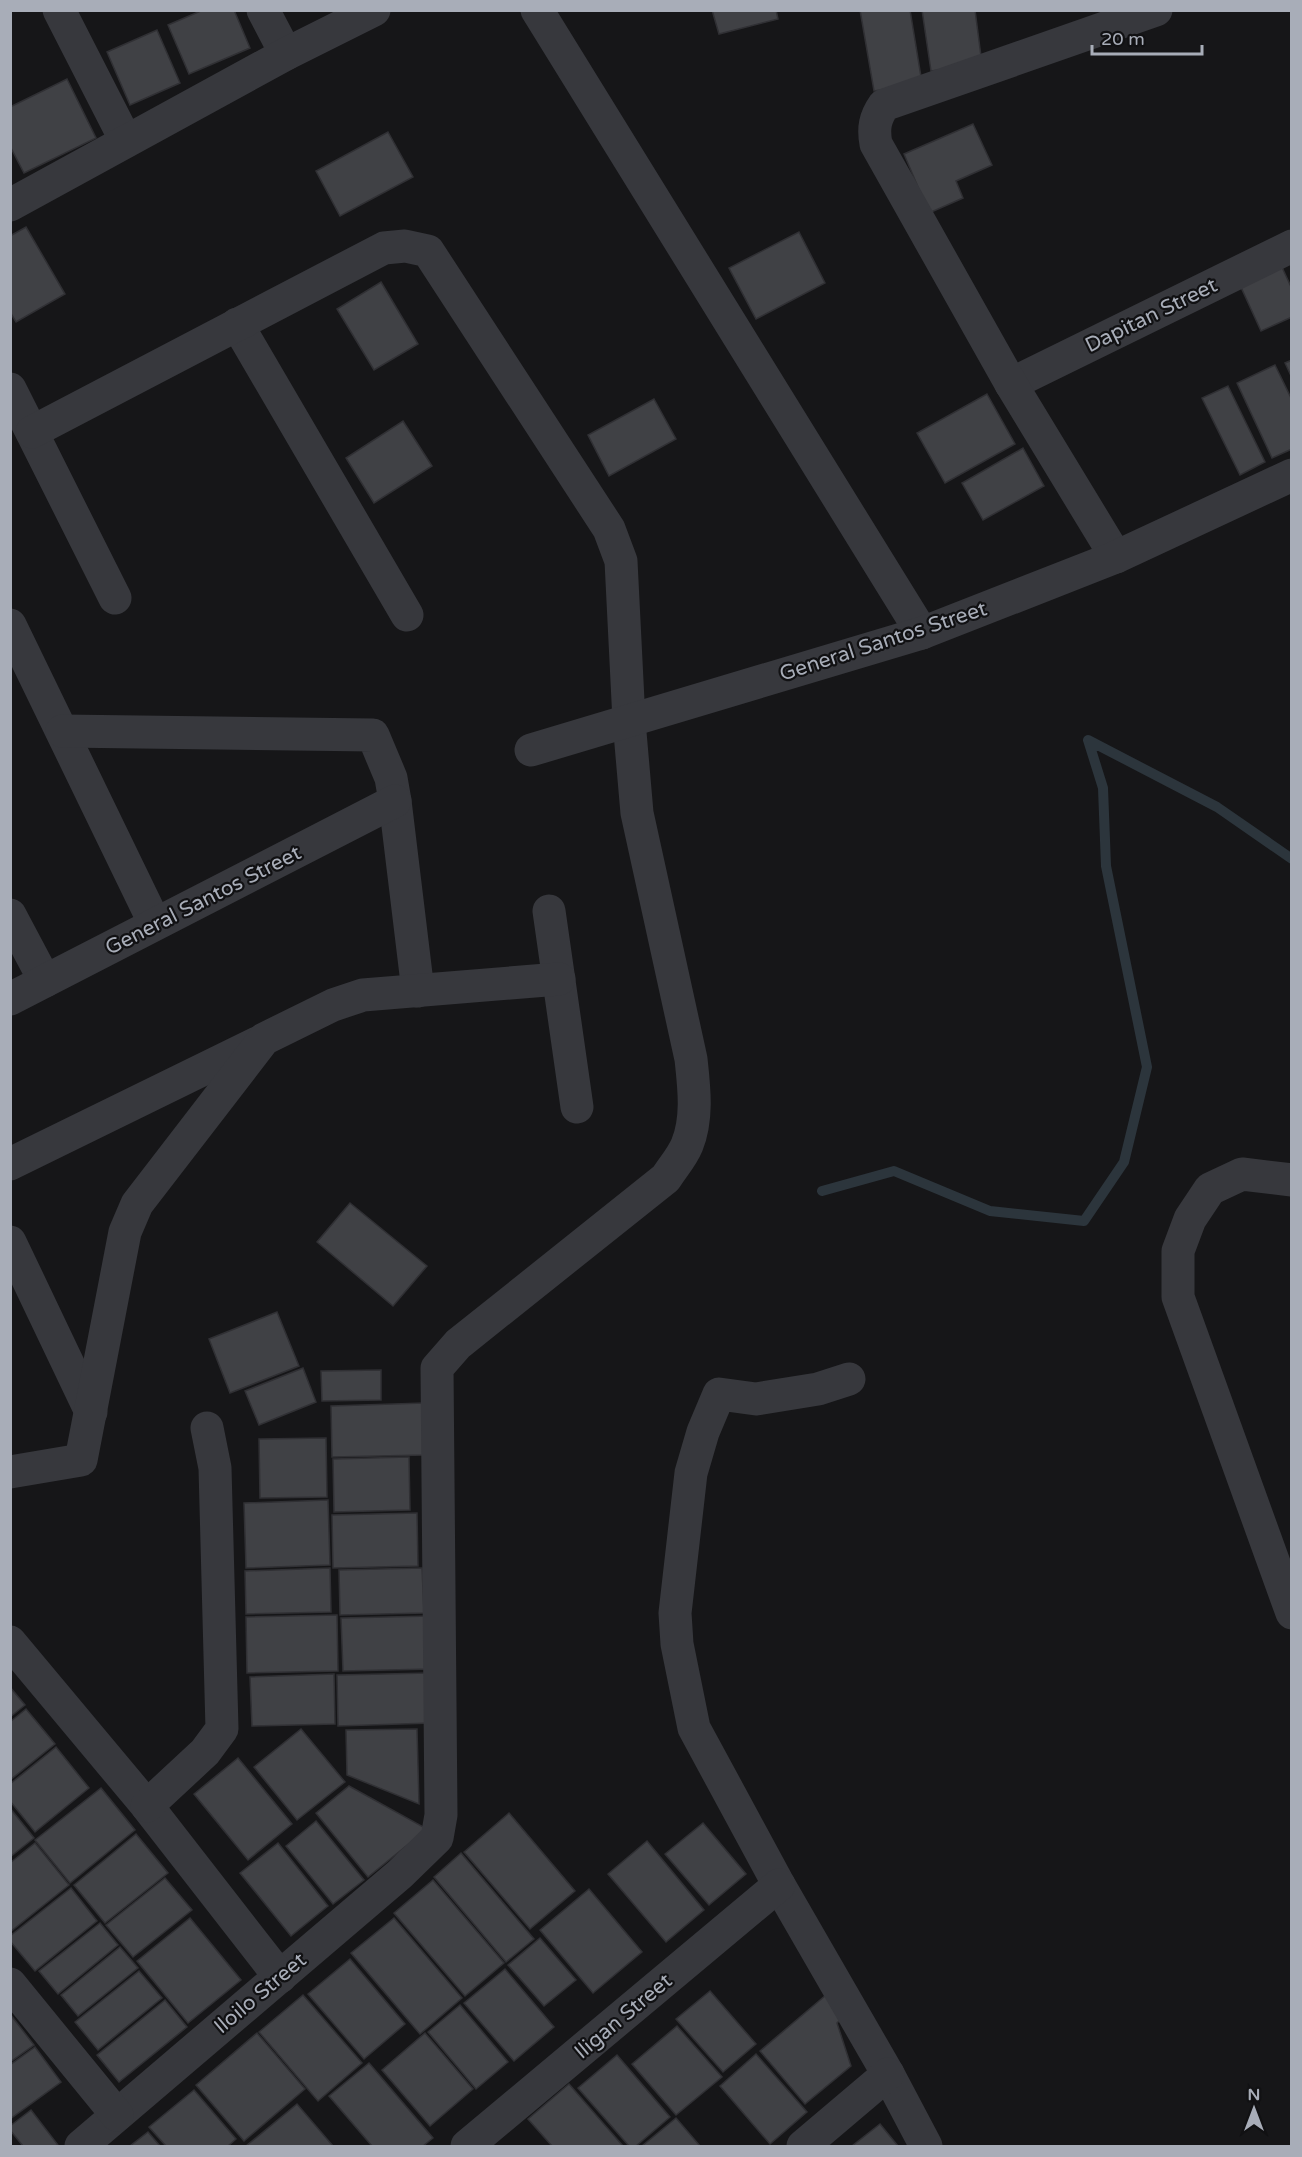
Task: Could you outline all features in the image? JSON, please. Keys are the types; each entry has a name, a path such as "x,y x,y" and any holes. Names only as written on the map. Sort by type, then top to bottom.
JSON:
{"street":[{"path":"59,10 126,141"},
{"path":"263,10 286,54"},
{"path":"10,205 286,54 374,10"},
{"path":"537,10 922,633"},
{"path":"1116,557 1011,384 876,144 875,123 884,105 1156,10"},
{"path":"32,432 384,248 405,246 428,251 609,529 621,561 629,721"},
{"name":"Dapitan Street","path":"1011,384 1292,246"},
{"path":"237,324 407,615"},
{"path":"10,389 115,598"},
{"name":"General Santos Street","path":"531,750 922,633 1116,557 1292,475"},
{"path":"10,625 155,924"},
{"name":"Iloilo Street","path":"81,2146 400,1874 437,1838 441,1815 436,1368 458,1344 666,1178 687,1145 694,1119 692,1059 637,813 629,721"},
{"path":"62,731 373,735 391,778 418,991"},
{"name":"General Santos Street","path":"10,999 395,801"},
{"path":"549,911 577,1107"},
{"path":"10,915 45,981"},
{"path":"10,1164 333,1005 363,995 559,979"},
{"path":"10,1472 81,1460 125,1232 137,1204 264,1039"},
{"path":"1292,1180 1242,1174 1210,1189 1190,1220 1178,1251 1178,1297 1292,1613"},
{"path":"10,1242 91,1412"},
{"path":"849,1379 818,1389 756,1399 719,1394 703,1432 692,1473 675,1613 677,1644 694,1728 779,1885 888,2074 926,2146"},
{"path":"147,1806 205,1752 222,1729 214,1468 207,1428"},
{"path":"10,1642 147,1806 280,1977"},
{"name":"Iligan Street","path":"467,2146 779,1885"},
{"path":"10,1984 117,2115"},
{"path":"803,2146 888,2074"}],"building":[{"path":"203,10 234,10 250,48 189,74 168,25"},
{"path":"712,10 776,10 778,19 719,34"},
{"path":"860,10 910,10 922,83 874,91"},
{"path":"922,10 975,10 982,64 931,71"},
{"path":"157,30 180,83 130,105 107,52"},
{"path":"67,79 96,138 24,173 10,146 10,107"},
{"path":"973,124 992,165 956,181 963,198 929,213 904,154"},
{"path":"388,132 413,177 340,216 316,171"},
{"path":"26,227 65,294 16,322 10,312 10,236"},
{"path":"799,232 825,283 756,319 729,268"},
{"path":"1281,265 1292,289 1292,317 1261,331 1240,285"},
{"path":"381,282 418,344 374,370 337,309"},
{"path":"1292,360 1292,378 1285,363"},
{"path":"1275,365 1292,400 1292,449 1272,458 1237,383"},
{"path":"1228,386 1265,462 1240,475 1202,398"},
{"path":"987,394 1015,444 945,483 917,433"},
{"path":"654,399 676,439 609,476 588,435"},
{"path":"403,421 432,466 374,503 346,458"},
{"path":"1023,448 1044,486 983,520 962,483"},
{"path":"350,1203 427,1266 393,1306 317,1242"},
{"path":"277,1312 299,1366 230,1393 209,1339"},
{"path":"303,1368 316,1402 259,1425 245,1391"},
{"path":"381,1370 381,1400 322,1401 321,1371"},
{"path":"424,1403 425,1455 332,1457 331,1406"},
{"path":"326,1438 327,1497 260,1498 259,1439"},
{"path":"409,1457 410,1510 334,1512 333,1459"},
{"path":"328,1500 330,1565 246,1568 244,1503"},
{"path":"417,1513 418,1566 333,1568 332,1515"},
{"path":"330,1568 331,1612 246,1614 245,1571"},
{"path":"422,1568 424,1613 340,1615 339,1570"},
{"path":"337,1615 338,1671 247,1673 246,1617"},
{"path":"431,1616 432,1669 343,1671 341,1618"},
{"path":"430,1673 432,1723 338,1726 337,1675"},
{"path":"334,1674 335,1724 252,1726 250,1677"},
{"path":"10,1687 25,1705 10,1717"},
{"path":"26,1709 55,1744 10,1780 10,1722"},
{"path":"301,1729 345,1782 297,1820 254,1767"},
{"path":"417,1729 419,1804 347,1775 346,1730"},
{"path":"56,1747 89,1788 35,1832 10,1801 10,1784"},
{"path":"238,1758 292,1824 248,1860 194,1794"},
{"path":"349,1786 427,1829 368,1877 316,1813"},
{"path":"101,1788 135,1830 70,1883 35,1840"},
{"path":"10,1808 34,1838 10,1857"},
{"path":"509,1813 575,1891 530,1929 464,1852"},
{"path":"316,1821 364,1880 333,1904 286,1846"},
{"path":"703,1823 746,1874 709,1905 665,1854"},
{"path":"136,1834 168,1873 105,1923 74,1885"},
{"path":"647,1841 704,1910 666,1942 608,1874"},
{"path":"35,1843 69,1885 10,1932 10,1863"},
{"path":"278,1843 328,1906 291,1936 240,1873"},
{"path":"461,1853 534,1939 506,1962 434,1877"},
{"path":"165,1878 192,1910 133,1957 106,1925"},
{"path":"433,1880 504,1963 465,1996 394,1913"},
{"path":"71,1888 97,1921 35,1971 10,1941 10,1936"},
{"path":"589,1889 642,1952 593,1993 540,1930"},
{"path":"190,1918 241,1980 188,2023 137,1961"},
{"path":"394,1918 462,1998 420,2034 351,1953"},
{"path":"100,1923 118,1945 58,1994 39,1971"},
{"path":"540,1938 576,1980 544,2006 508,1965"},
{"path":"120,1947 138,1968 78,2016 61,1995"},
{"path":"350,1959 405,2024 364,2059 308,1994"},
{"path":"505,1969 554,2027 514,2061 464,2003"},
{"path":"139,1971 162,1998 98,2050 75,2022"},
{"path":"710,1991 756,2044 723,2072 676,2019"},
{"path":"303,1995 362,2063 318,2101 259,2032"},
{"path":"826,1995 844,2016 837,2023 851,2066 805,2104 760,2051"},
{"path":"165,2000 187,2027 119,2082 97,2055"},
{"path":"460,2005 508,2062 476,2089 428,2032"},
{"path":"10,2014 34,2045 10,2062"},
{"path":"677,2026 722,2077 676,2115 632,2064"},
{"path":"257,2033 305,2089 244,2141 196,2085"},
{"path":"425,2033 473,2089 430,2126 382,2070"},
{"path":"35,2047 61,2082 10,2119 10,2065"},
{"path":"756,2054 807,2112 770,2144 720,2086"},
{"path":"617,2055 670,2117 636,2146 629,2146 578,2088"},
{"path":"369,2063 433,2138 423,2146 372,2146 329,2096"},
{"path":"569,2084 623,2146 552,2146 528,2119"},
{"path":"194,2090 236,2139 228,2146 166,2146 149,2127"},
{"path":"297,2104 333,2146 246,2146"},
{"path":"31,2110 58,2145 23,2146 10,2130 10,2126"},
{"path":"676,2118 700,2146 642,2146"},
{"path":"880,2124 898,2146 852,2146"},
{"path":"148,2132 160,2146 130,2146"}],"waterway":[{"path":"822,1191 894,1171 990,1211 1084,1221 1124,1162 1147,1067 1106,866 1103,788 1088,740 1217,807 1292,859"}]}
